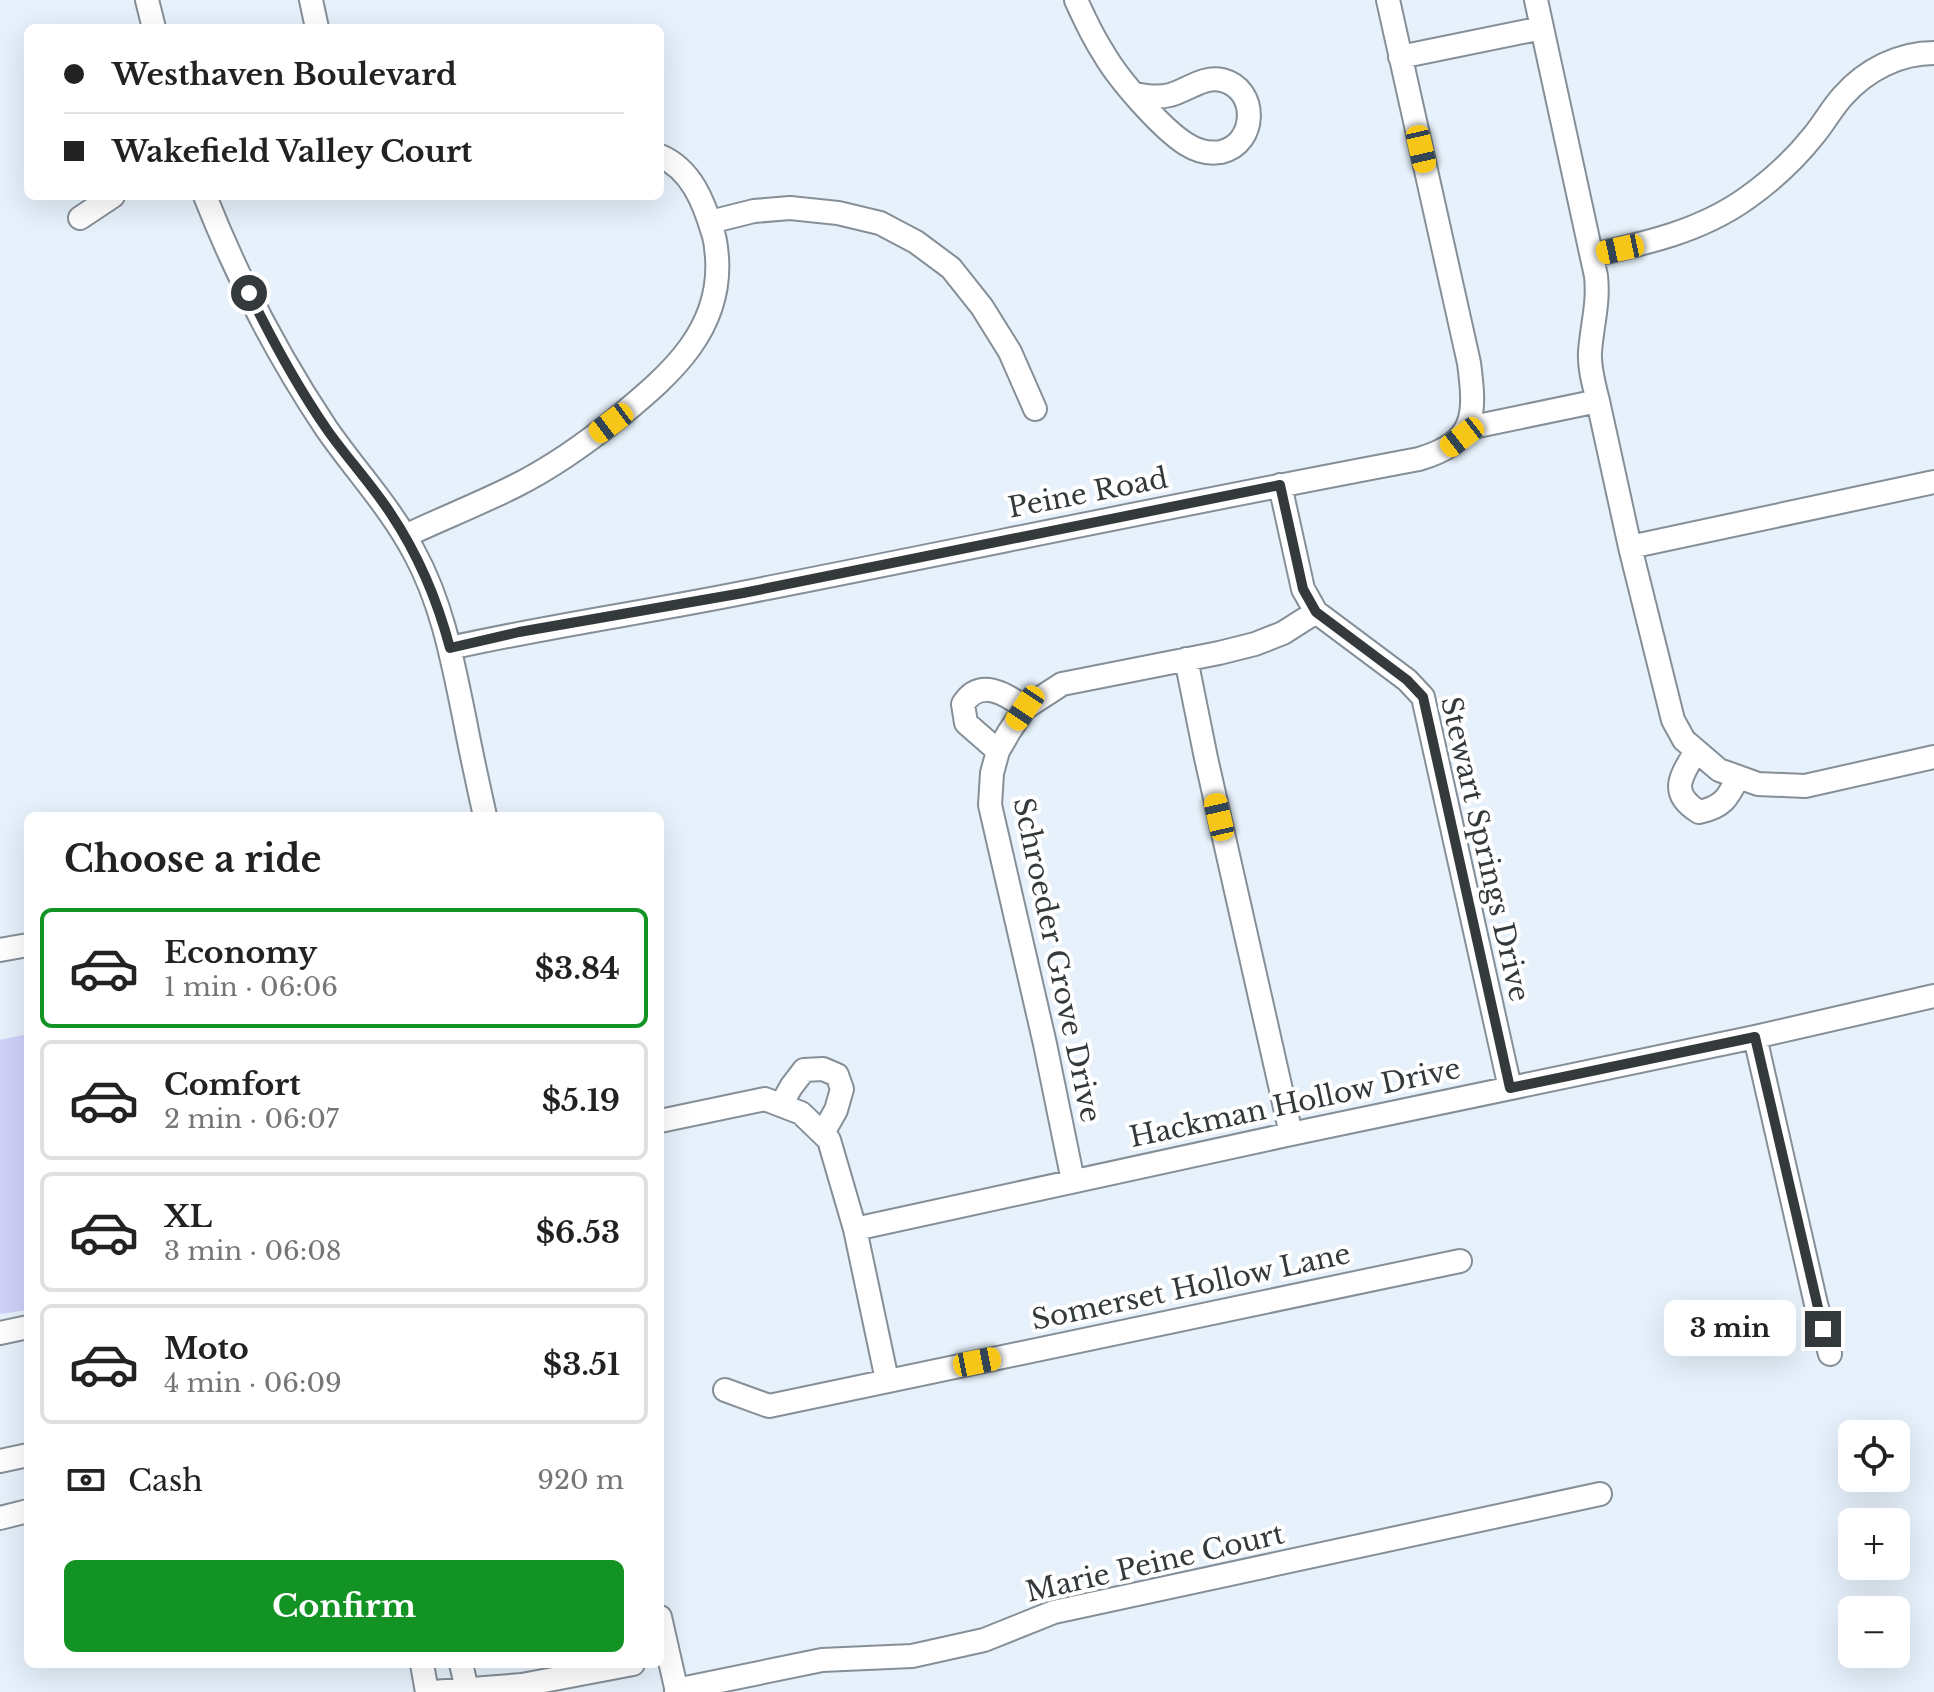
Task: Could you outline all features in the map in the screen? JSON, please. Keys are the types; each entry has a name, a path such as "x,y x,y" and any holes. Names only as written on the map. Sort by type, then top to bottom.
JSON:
{"street":[{"path":"147,0 153,24"},
{"path":"311,0 316,24"},
{"path":"1076,0 1104,56 1134,94 1187,145 1205,153 1233,148 1241,140 1249,122 1249,111 1240,90 1222,80 1199,82 1167,96 1134,94"},
{"path":"1388,0 1469,363 1472,407 1468,428 1598,401"},
{"path":"1536,0 1593,255 1598,290 1590,353 1591,371 1673,720 1684,740 1719,770 1758,784 1805,786 1934,757"},
{"path":"1400,57 1542,28"},
{"path":"1593,255 1647,243 1714,219 1770,180 1813,136 1844,94 1864,76 1887,62 1934,53"},
{"path":"405,536 516,485 564,458 655,387 688,350 714,302 718,271 715,239 705,206 691,180 664,158"},
{"path":"80,218 107,200"},
{"path":"207,200 239,273 288,366 328,430 390,512 414,552 435,597 450,648 484,812"},
{"path":"710,222 754,211 790,208 838,213 880,223 916,242 951,268 982,307 1010,352 1035,409"},
{"name":"Peine Road","path":"450,648 1419,459 1449,447 1468,428"},
{"path":"1630,547 1934,482"},
{"name":"Stewart Springs Drive","path":"1280,485 1303,589 1316,612 1407,680 1423,697 1510,1088"},
{"name":"Schroeder Grove Drive","path":"1073,1181 990,805 992,773 998,751 1025,708 1062,684 1219,653 1269,639 1316,612"},
{"path":"1186,659 1291,1134"},
{"path":"998,751 966,723 963,704 969,694 980,690 999,692 1025,708"},
{"path":"1696,751 1679,788 1684,803 1699,812 1712,809 1723,802 1738,777"},
{"path":"0,950 24,946"},
{"name":"Hackman Hollow Drive","path":"855,1229 1934,996"},
{"path":"1755,1037 1830,1354"},
{"path":"781,1105 804,1070 823,1069 837,1075 842,1089 836,1110 823,1133"},
{"path":"664,1120 765,1099 801,1113 823,1133 829,1140 855,1229 887,1380"},
{"name":"Somerset Hollow Lane","path":"725,1390 769,1406 1460,1261"},
{"path":"0,1333 24,1328"},
{"path":"0,1461 24,1456"},
{"name":"Marie Peine Court","path":"676,1691 822,1660 912,1656 984,1640 1054,1612 1600,1494"},
{"path":"0,1518 24,1512"},
{"path":"664,1658 676,1691"},
{"path":"423,1668 427,1692"},
{"path":"462,1668 467,1689"},
{"path":"433,1692 522,1685 612,1668"}],"shaded area":[{"path":"24,1035 24,1311 0,1314 0,1040"}],"route":[{"path":"249,293 316,412 390,512 414,552 435,597 450,648 519,632 743,593 1280,485 1303,589 1316,612 1407,680 1423,697 1510,1088 1755,1037 1823,1329"}]}
